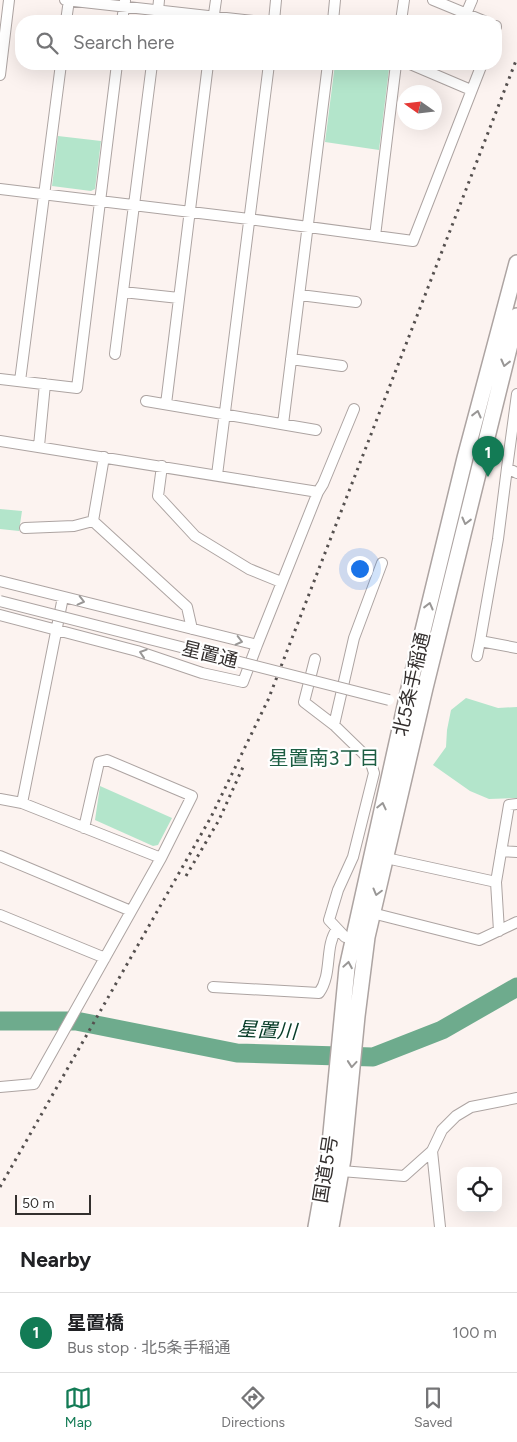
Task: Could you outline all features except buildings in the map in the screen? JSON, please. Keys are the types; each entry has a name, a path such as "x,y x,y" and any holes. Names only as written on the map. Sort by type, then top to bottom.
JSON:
{"highway":[{"name":"北5条手稲通","path":"360,937 413,706 465,458 514,283 517,263"},
{"name":"北5条手稲通","path":"340,1114 350,1014 347,968 372,913 386,858 413,706 517,316"},
{"name":"国道5号","path":"331,1227 341,1171 340,1114"},
{"name":"国道5号","path":"316,1227 329,1154 340,1114"}],"street":[{"path":"0,75 4,12 9,0"},
{"path":"65,0 124,3 186,15"},
{"path":"67,15 69,0"},
{"path":"214,15 216,0"},
{"path":"275,15 276,0"},
{"path":"334,15 335,0"},
{"path":"402,15 404,0"},
{"path":"433,0 466,14 472,0"},
{"path":"20,381 46,194 60,70"},
{"path":"0,379 77,388 116,70"},
{"path":"115,354 151,70"},
{"path":"166,404 207,70"},
{"path":"217,475 268,70"},
{"path":"283,424 327,70"},
{"path":"375,236 395,70"},
{"path":"424,70 471,90"},
{"path":"0,189 413,240 479,70"},
{"path":"123,292 179,298"},
{"path":"300,295 356,302"},
{"path":"291,359 342,366"},
{"path":"39,446 45,384"},
{"path":"477,656 498,539 517,394"},
{"path":"146,401 316,430"},
{"path":"0,615 137,651 202,673 243,682 281,582 354,409"},
{"path":"0,441 318,492"},
{"path":"93,521 104,457"},
{"path":"162,466 158,496 195,536 249,569 281,582"},
{"path":"507,468 517,473"},
{"path":"25,528 74,526 93,521"},
{"path":"93,521 187,607 192,629"},
{"path":"334,725 354,638 382,563"},
{"path":"0,581 257,645"},
{"path":"22,803 63,597"},
{"name":"星置通","path":"0,601 413,706"},
{"path":"480,641 517,648"},
{"path":"315,659 304,702 334,725 370,760 374,773 353,857 338,890 329,920 345,937 360,937"},
{"path":"0,1088 34,1084 74,1016 161,858 192,796 107,760 99,762 84,828"},
{"path":"0,799 22,803 161,858"},
{"path":"499,931 496,882 509,804 517,804"},
{"path":"501,851 517,852"},
{"path":"0,856 131,911"},
{"path":"386,858 496,882"},
{"path":"372,913 479,940 517,922"},
{"path":"0,915 105,958"},
{"path":"213,987 319,993 325,984 332,936 338,929"},
{"path":"341,1171 404,1176 432,1152 442,1130 456,1116 471,1107 517,1098"},
{"path":"432,1152 440,1227"}],"green space":[{"path":"334,70 389,70 379,150 325,142"},
{"path":"58,136 101,141 95,189 91,191 52,186"},
{"path":"0,509 22,511 19,531 0,529"},
{"path":"466,698 498,708 517,707 517,798 489,799 470,791 433,765 446,747 451,710"},
{"path":"100,786 172,818 158,845 153,846 95,820"}],"waterway":[{"name":"星置川","path":"0,1021 76,1021 237,1053 373,1057 442,1030 517,987"}],"railway":[{"path":"0,1187 211,817 268,700 517,58"},
{"path":"186,876 219,820 243,767"}],"place":[{"name":"星置橋","path":"488,477"}],"district":[{"name":"星置南3丁目","path":"324,758"}]}
